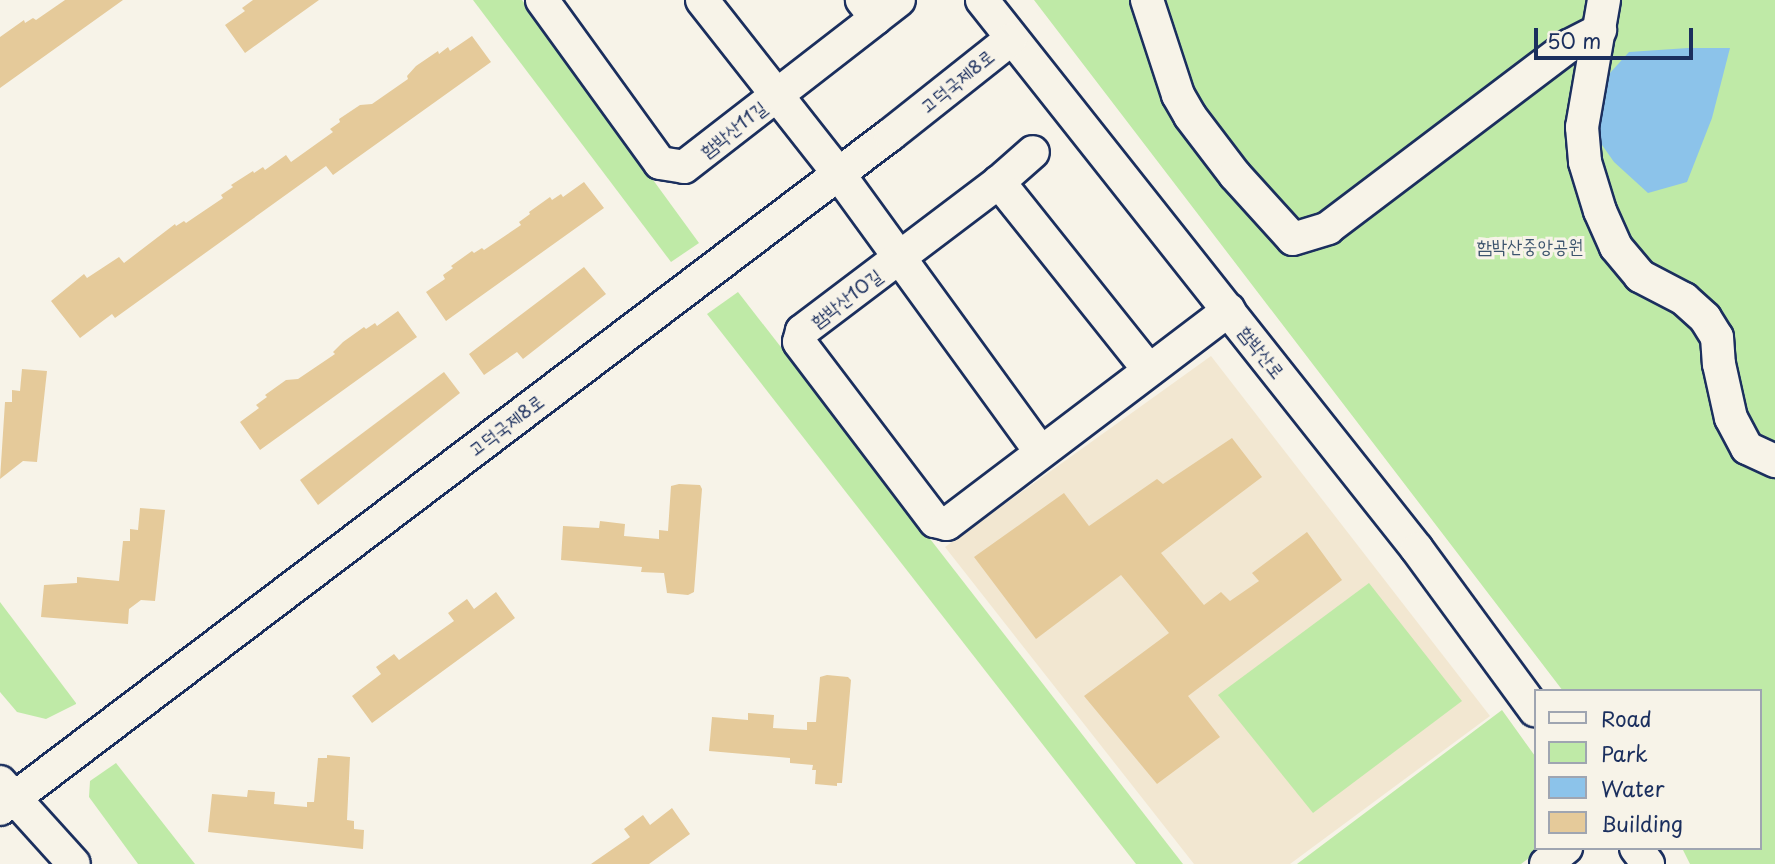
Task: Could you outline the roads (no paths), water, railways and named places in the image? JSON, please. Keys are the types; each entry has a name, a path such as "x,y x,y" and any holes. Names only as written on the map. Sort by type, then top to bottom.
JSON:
{"street":[{"name":"함박산11길","path":"542,0 660,163 684,167 776,96 879,6"},
{"path":"702,0 838,173 1041,452"},
{"name":"함박산로","path":"982,0 1418,549 1534,709"},
{"path":"1147,0 1178,95 1235,175 1293,239 1328,228 1569,46 1602,8"},
{"path":"1602,8 1582,127 1584,162 1600,211 1616,247 1640,276 1684,299 1705,318 1717,337 1719,364 1731,418 1747,447 1775,461"},
{"name":"고덕국제8로","path":"4,797 838,173 1011,38"},
{"name":"함박산10길","path":"1033,152 999,182 802,331 799,342 935,521 947,524 1229,310"},
{"path":"999,182 1149,370"},
{"path":"4,797 74,864"},
{"path":"1546,864 1564,850"}],"water":[{"path":"1730,48 1712,118 1687,182 1648,193 1614,162 1595,135 1610,73 1629,52"}],"park label":[{"name":"함박산중앙공원","path":"1530,246"}]}
